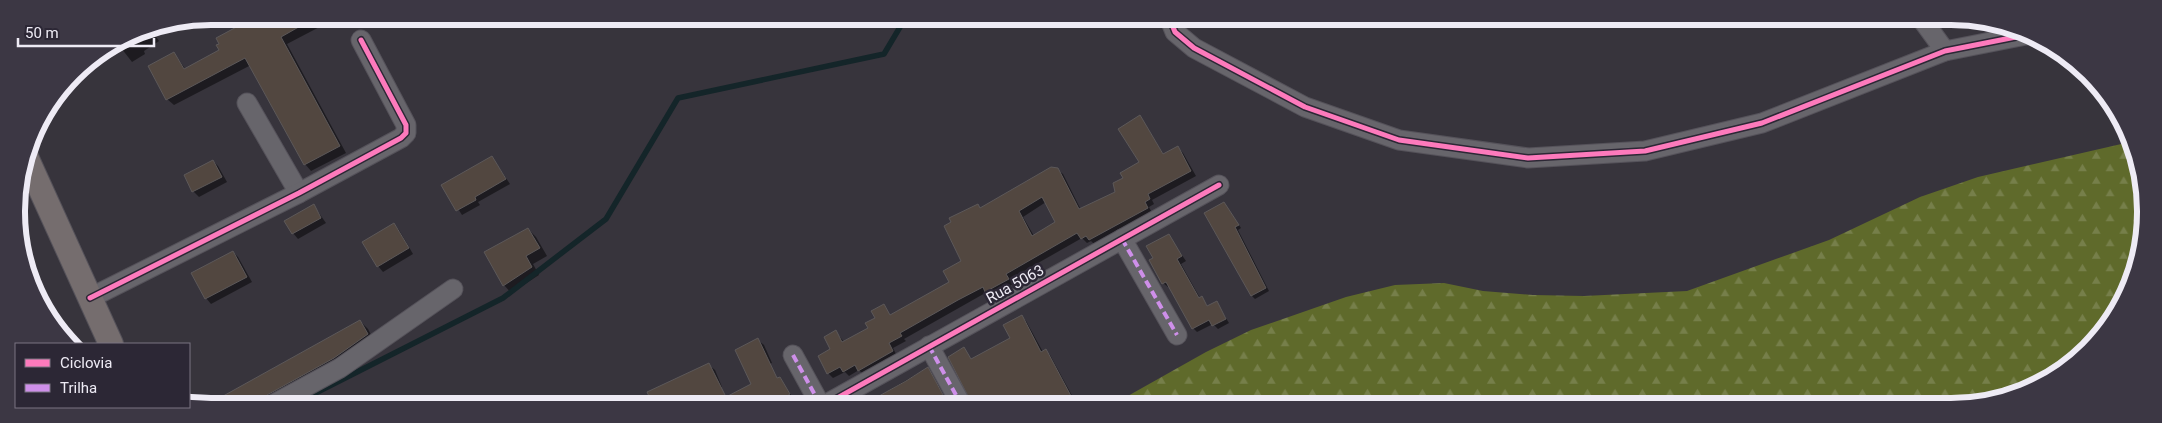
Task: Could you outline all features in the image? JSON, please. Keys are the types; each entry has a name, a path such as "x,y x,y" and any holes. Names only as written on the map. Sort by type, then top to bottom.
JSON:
{"main road":[{"path":"30,167 111,343"}],"street":[{"path":"1172,25 1175,32 1194,48 1305,107 1399,140 1528,158 1645,151 1762,123 1945,51 2016,37"},
{"path":"1926,25 1945,51"},
{"path":"90,298 299,193 406,134 406,125 361,40"},
{"path":"247,103 299,193"},
{"name":"Rua 5063","path":"836,398 1219,185"},
{"path":"1122,239 1177,335"},
{"path":"285,398 340,368 453,290"},
{"path":"929,346 958,398"},
{"path":"793,355 817,398"}],"green space":[{"path":"2124,143 2131,163 2137,199 2137,224 2131,260 2118,294 2106,315 2073,352 2054,367 2022,384 1999,392 1963,398 1124,398 1206,352 1251,330 1346,297 1395,285 1444,283 1483,291 1533,295 1584,296 1687,291 1829,240 1920,197 1978,177"}],"building":[{"path":"240,25 302,25 281,37 340,146 304,165 245,58 166,100 148,66 174,52 184,69 219,50 216,45 219,44 216,38"},
{"path":"1140,115 1163,154 1178,146 1191,171 1148,194 1150,199 1145,202 1148,208 1089,240 1086,236 1081,239 1077,233 1006,274 1009,279 985,292 983,287 900,333 902,336 889,343 893,351 858,371 855,365 843,372 840,367 827,374 818,356 830,349 824,337 836,330 842,342 868,328 865,323 875,318 871,311 884,304 890,315 949,282 943,271 961,261 944,226 951,222 949,218 978,204 980,208 1051,167 1058,168 1079,209 1115,192 1113,183 1123,178 1120,173 1139,162 1118,129","holes":["1042,197 1055,222 1032,236 1019,211"]},
{"path":"492,156 506,179 475,197 476,200 456,211 441,185"},
{"path":"213,160 222,177 192,192 184,175"},
{"path":"1224,202 1239,225 1235,227 1266,288 1251,296 1204,213"},
{"path":"314,204 321,218 292,234 284,221"},
{"path":"394,223 409,248 377,267 362,242"},
{"path":"528,228 540,248 526,256 532,267 503,286 484,252"},
{"path":"1169,234 1182,256 1177,259 1199,298 1202,296 1207,306 1217,301 1226,319 1212,326 1209,320 1192,329 1166,282 1162,284 1149,260 1153,258 1146,246"},
{"path":"233,251 247,277 205,299 191,273"},
{"path":"1022,315 1041,352 1046,349 1071,396 1068,398 969,398 948,357 964,347 971,359 1010,338 1003,325"},
{"path":"360,320 368,334 334,358 264,398 220,398"},
{"path":"758,338 777,378 780,377 790,394 783,398 650,398 647,392 709,363 726,397 751,384 735,350"},
{"path":"928,367 945,398 875,398"}],"waterway":[{"path":"306,398 503,298 606,219 678,98 884,54 901,25"}],"marked path":[{"path":"1122,239 1177,335"},
{"path":"929,346 958,398"},
{"path":"793,355 817,398"}],"cycle path":[{"path":"1172,25 1175,32 1194,48 1305,107 1399,140 1528,158 1645,151 1762,123 1945,51 2016,37"},
{"path":"90,298 299,193 401,138 406,133 406,125 361,40"},
{"path":"837,398 1219,185"}]}
